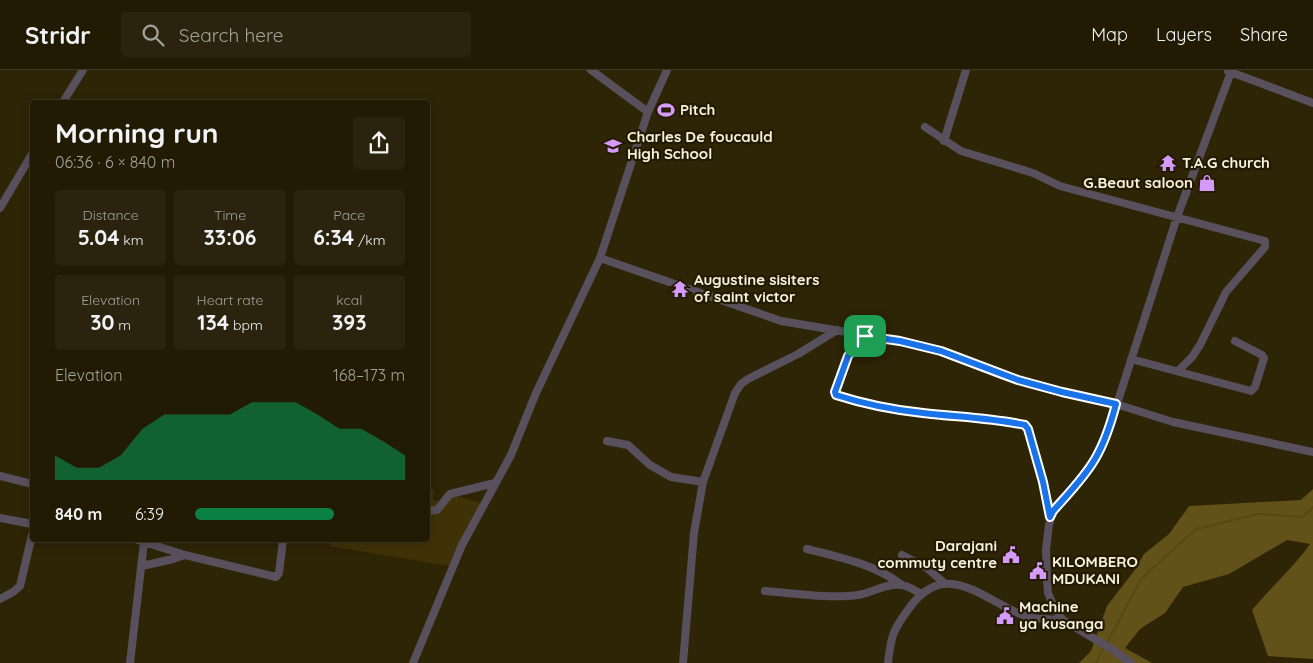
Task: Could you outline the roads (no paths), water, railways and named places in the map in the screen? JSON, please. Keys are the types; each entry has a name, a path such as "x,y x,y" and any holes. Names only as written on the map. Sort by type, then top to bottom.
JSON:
{"street":[{"path":"64,100 83,70"},
{"path":"591,70 648,112"},
{"path":"413,663 462,546 510,455 536,393 600,258 648,112 667,70"},
{"path":"944,141 966,70"},
{"path":"1050,517 1094,461 1108,432 1177,217 1229,71 1313,103"},
{"path":"924,127 961,151 1033,173 1065,188 1263,240 1266,244 1226,292 1200,345 1192,357 1178,371"},
{"path":"0,208 30,157"},
{"path":"600,258 768,317 900,341 941,351 1018,380 1062,392 1116,404 1173,422 1313,452"},
{"path":"683,663 694,533 703,482 735,393 741,384 837,330"},
{"path":"865,336 848,356 835,392 836,395 915,412 1025,425 1028,429 1043,482 1050,517 1046,549 1048,586 1052,602 1063,620 1107,646 1131,663"},
{"path":"1131,359 1247,392 1253,390 1264,358 1262,355 1235,341"},
{"path":"607,441 628,445 650,465 671,477 703,482"},
{"path":"0,476 30,484"},
{"path":"430,511 437,510 447,497 454,492 495,483"},
{"path":"0,518 30,524"},
{"path":"0,598 13,592 20,586 30,542"},
{"path":"130,663 142,566 141,542"},
{"path":"144,542 185,555 276,577 280,573 283,542"},
{"path":"807,549 842,557 863,565 921,594"},
{"path":"142,566 185,555"},
{"path":"902,555 927,568 944,583"},
{"path":"888,663 890,638 894,630 921,594 933,586 944,583 964,586 1023,615 1036,619 1063,620"},
{"path":"765,591 818,595 859,595 893,585 902,585"}],"waterway":[{"path":"1107,643 1141,579 1196,529 1258,514 1303,517 1313,507"},
{"path":"1096,663 1104,647"}],"place":[{"name":"Pitch","path":"666,110"},
{"name":"Charles De foucauld High School","path":"613,146"},
{"name":"T.A.G church","path":"1168,163"},
{"name":"G.Beaut saloon","path":"1207,183"},
{"name":"Augustine sisiters of saint victor","path":"680,289"},
{"name":"Darajani commuty centre","path":"1011,555"},
{"name":"KILOMBERO MDUKANI","path":"1038,571"},
{"name":"Machine ya kusanga","path":"1005,616"}]}
